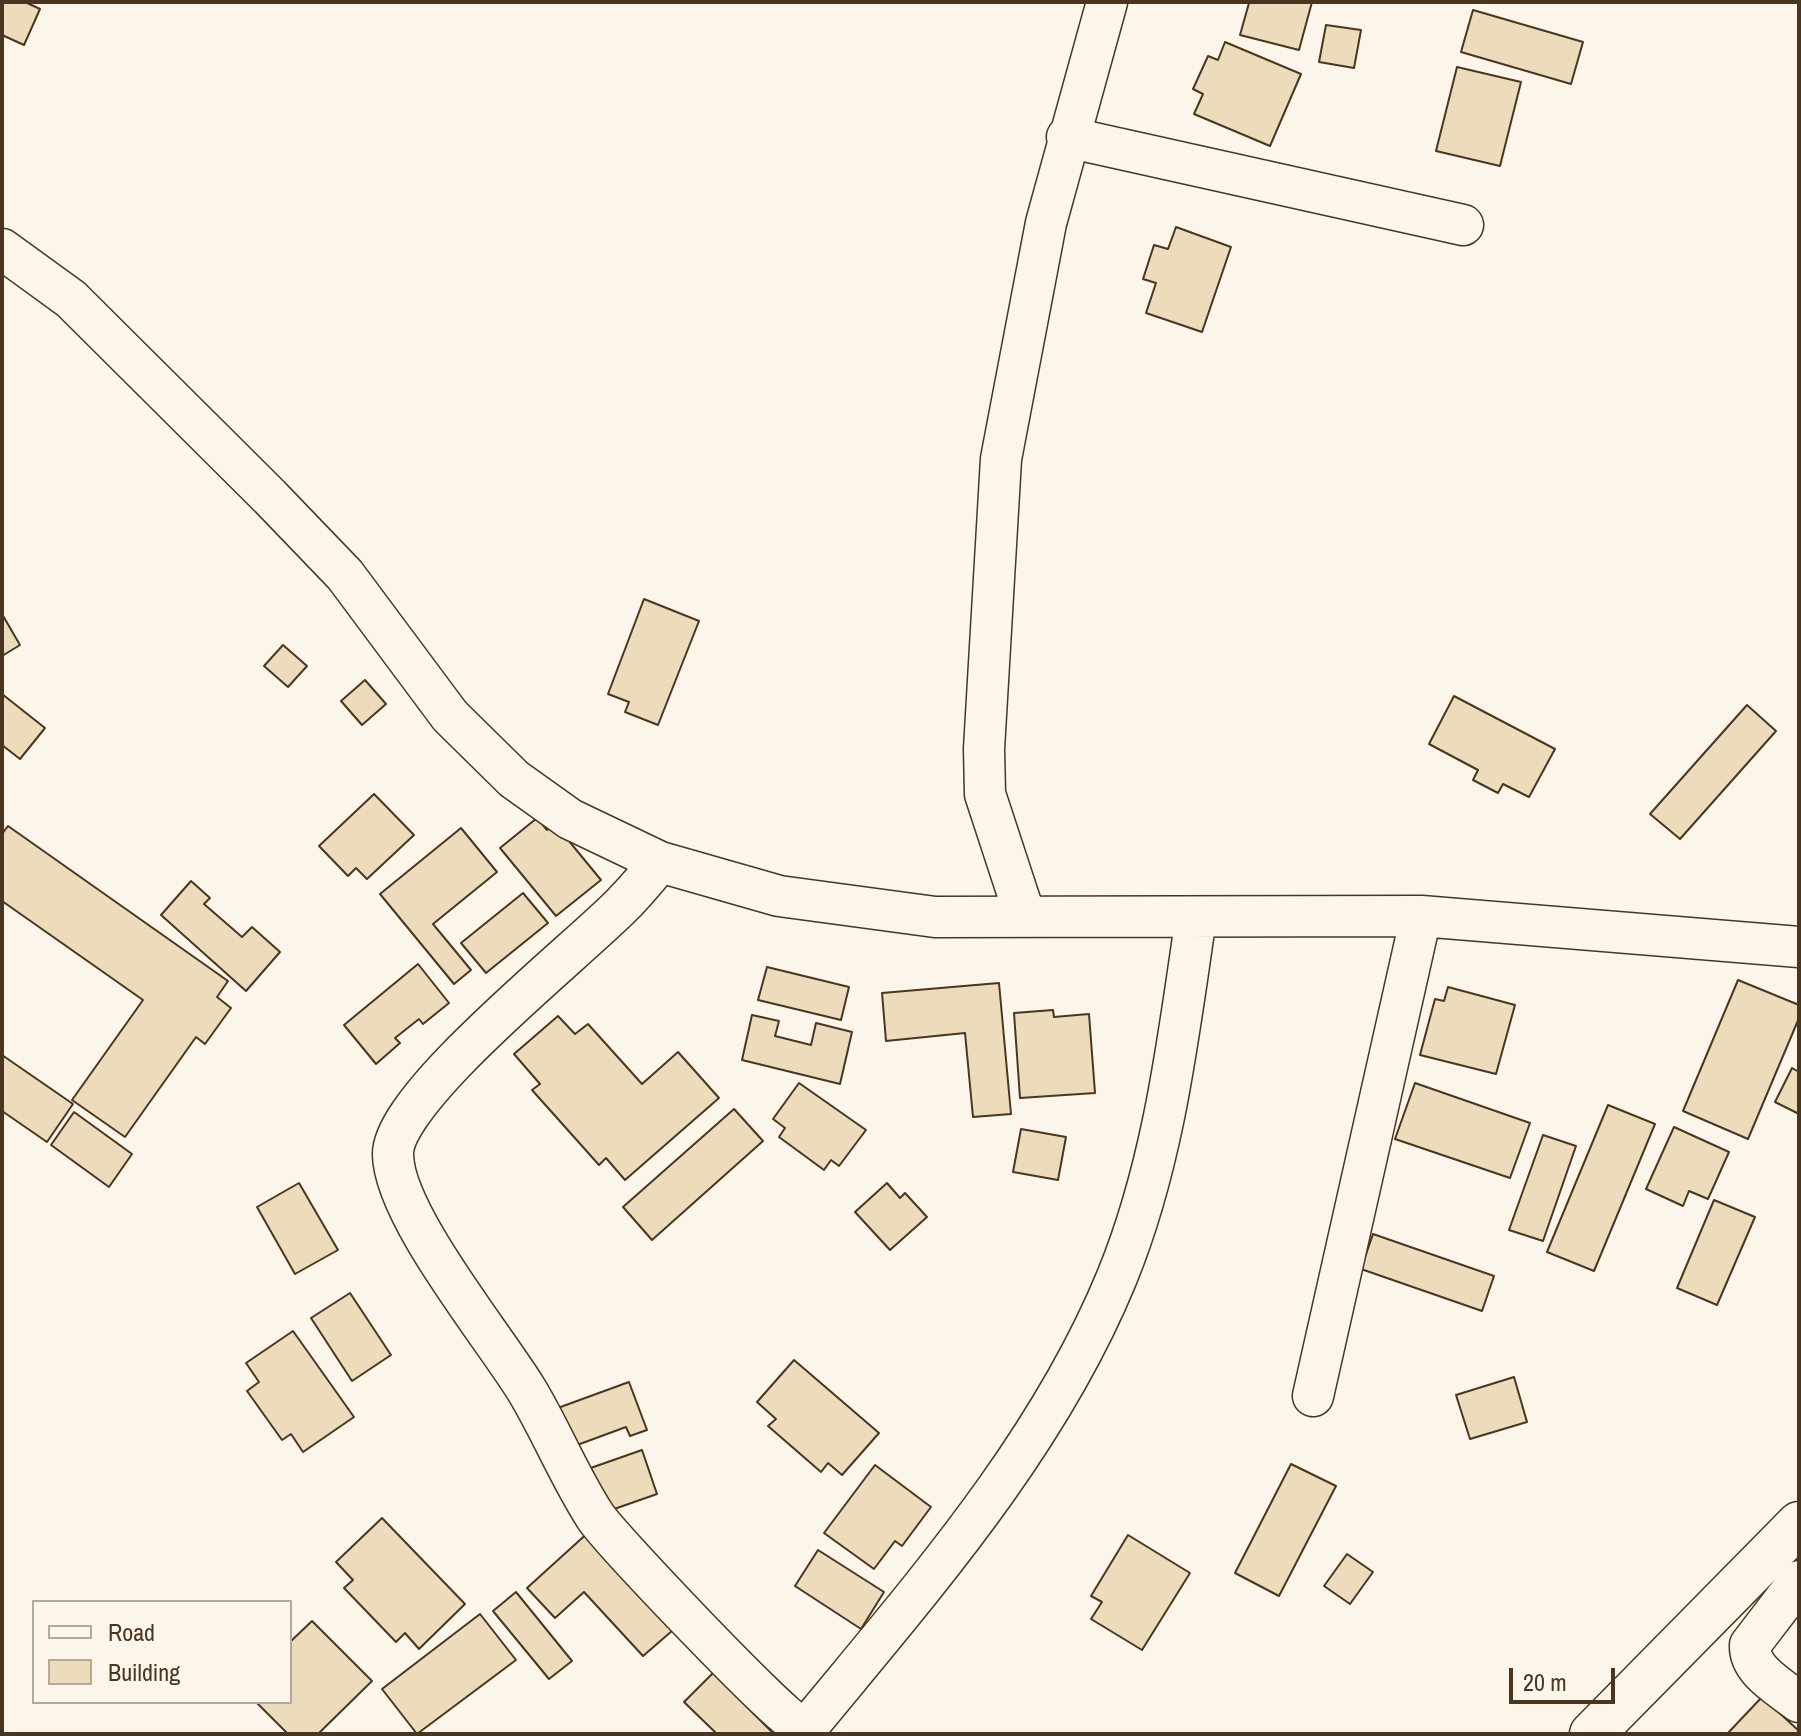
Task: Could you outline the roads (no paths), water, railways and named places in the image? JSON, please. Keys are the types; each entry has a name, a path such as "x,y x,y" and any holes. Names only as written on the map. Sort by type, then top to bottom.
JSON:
{"main road":[{"path":"1592,1734 1799,1524"}],"street":[{"path":"1025,916 985,794 984,733 1001,459 1029,303 1067,137 1107,2"},
{"path":"1067,137 1463,225"},
{"path":"2,249 71,299 270,497 345,575 450,716 514,779 570,819 660,862 779,896 935,917 1421,916 1799,947"},
{"path":"660,862 624,904 554,965 433,1083 400,1130 392,1152 397,1177 431,1251 526,1390 596,1518 756,1688 795,1724 805,1724 814,1719 925,1585 1025,1447 1078,1364 1118,1274 1167,1117 1196,917"},
{"path":"1313,1396 1421,916"},
{"path":"1799,1581 1750,1645 1750,1657 1755,1666 1799,1702"}]}
